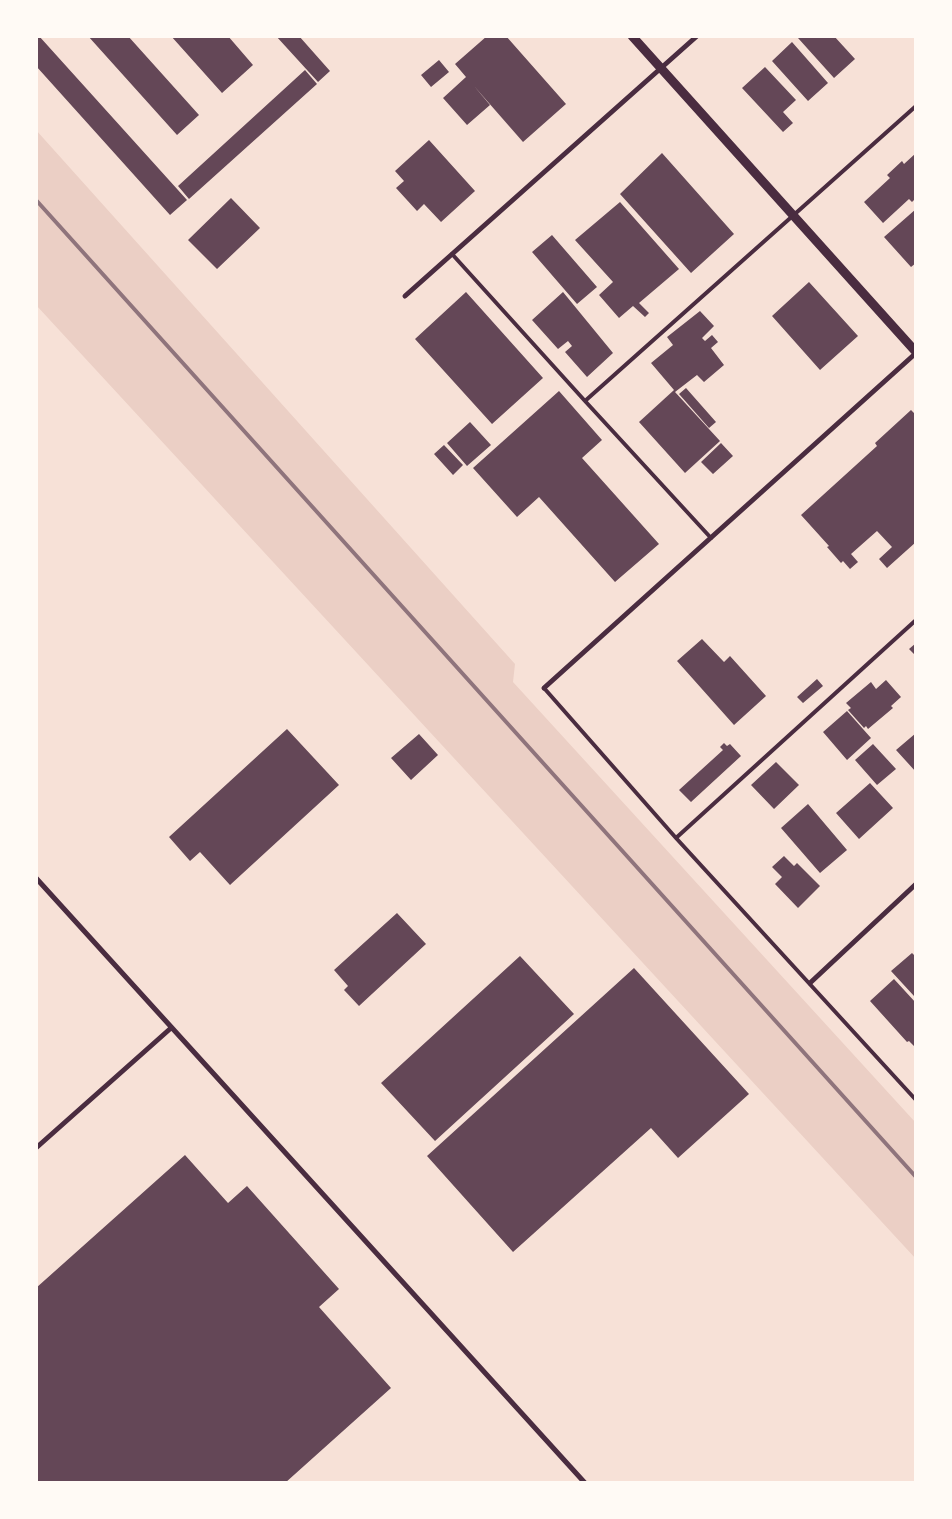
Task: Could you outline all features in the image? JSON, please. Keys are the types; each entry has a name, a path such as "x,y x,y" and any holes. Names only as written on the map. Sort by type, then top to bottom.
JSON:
{"street":[{"path":"544,688 916,352 632,36"},
{"path":"405,296 697,36"},
{"path":"36,878 585,1483"},
{"path":"810,983 916,884"},
{"path":"36,1148 171,1028"}],"lane":[{"path":"585,401 916,106"},
{"path":"452,254 711,538"},
{"path":"676,838 916,620"},
{"path":"544,688 676,838 916,1100"}],"shaded area":[{"path":"36,130 515,664 513,682 916,1123 916,1259 36,305"}],"building":[{"path":"36,36 39,36 187,200 170,215 36,66"},
{"path":"88,36 128,36 199,115 177,135"},
{"path":"171,36 228,36 253,65 222,93"},
{"path":"276,36 299,36 330,71 318,82"},
{"path":"487,36 506,36 566,104 523,142 474,86 490,105 467,125 443,98 466,77 455,64"},
{"path":"834,36 855,59 834,78 798,38"},
{"path":"792,42 828,83 808,101 772,61"},
{"path":"439,60 449,72 431,87 421,75"},
{"path":"765,67 796,100 783,112 793,123 783,132 742,88"},
{"path":"305,70 317,84 189,199 178,186"},
{"path":"429,140 475,191 441,222 424,204 417,211 396,188 404,181 395,171"},
{"path":"662,153 734,234 691,273 620,194"},
{"path":"916,153 916,198 912,202 909,199 883,223 864,202 890,178 887,175 902,161 904,164"},
{"path":"231,198 260,228 217,269 188,240"},
{"path":"620,202 679,269 639,303 649,313 645,317 633,306 619,318 599,295 613,282 575,240"},
{"path":"916,209 916,263 911,267 884,237"},
{"path":"552,235 597,287 577,304 532,252"},
{"path":"809,282 858,336 820,370 772,316"},
{"path":"466,292 543,378 492,424 415,339"},
{"path":"563,292 613,353 587,377 565,352 572,346 568,341 558,349 532,320"},
{"path":"700,311 714,326 702,338 705,341 712,335 718,342 711,348 724,365 704,382 697,375 675,392 720,441 685,473 639,422 674,390 651,363 673,345 667,337"},
{"path":"686,388 716,422 709,428 679,394"},
{"path":"559,391 602,440 582,458 659,544 615,582 539,497 517,517 473,468"},
{"path":"911,410 916,415 916,542 887,568 879,559 892,547 877,531 851,554 858,562 850,569 843,561 841,563 827,547 829,546 801,515 877,446 875,443"},
{"path":"470,422 491,445 467,466 447,443"},
{"path":"721,443 733,456 713,474 701,462"},
{"path":"444,445 463,465 453,475 434,454"},
{"path":"702,639 724,662 730,656 766,696 734,725 677,661"},
{"path":"916,643 916,656 909,649"},
{"path":"817,679 823,686 803,703 797,697"},
{"path":"886,680 901,697 891,706 893,708 868,729 866,726 864,728 848,710 851,708 846,703 871,682 876,689"},
{"path":"847,711 871,738 847,760 823,732"},
{"path":"287,729 339,785 230,885 200,852 190,861 169,837"},
{"path":"916,733 916,772 896,750"},
{"path":"419,734 438,755 411,780 391,758"},
{"path":"724,743 727,746 730,744 741,756 691,802 679,790 723,750 720,747"},
{"path":"873,744 896,769 877,785 855,760"},
{"path":"776,762 799,785 774,809 751,785"},
{"path":"870,783 893,808 859,839 836,813"},
{"path":"808,804 847,850 820,873 781,828"},
{"path":"784,856 794,866 797,863 820,886 798,908 775,884 782,877 772,867"},
{"path":"397,913 426,944 359,1006 344,990 348,986 334,970"},
{"path":"912,953 916,957 916,995 914,996 891,971"},
{"path":"520,956 574,1014 435,1141 381,1083"},
{"path":"634,968 749,1094 678,1158 651,1128 513,1252 427,1156"},
{"path":"894,979 916,1003 916,1048 909,1041 907,1042 870,1001"},
{"path":"185,1155 228,1203 247,1186 339,1289 319,1307 391,1388 285,1483 36,1483 36,1288"}],"railway":[{"path":"36,200 916,1177"}]}
